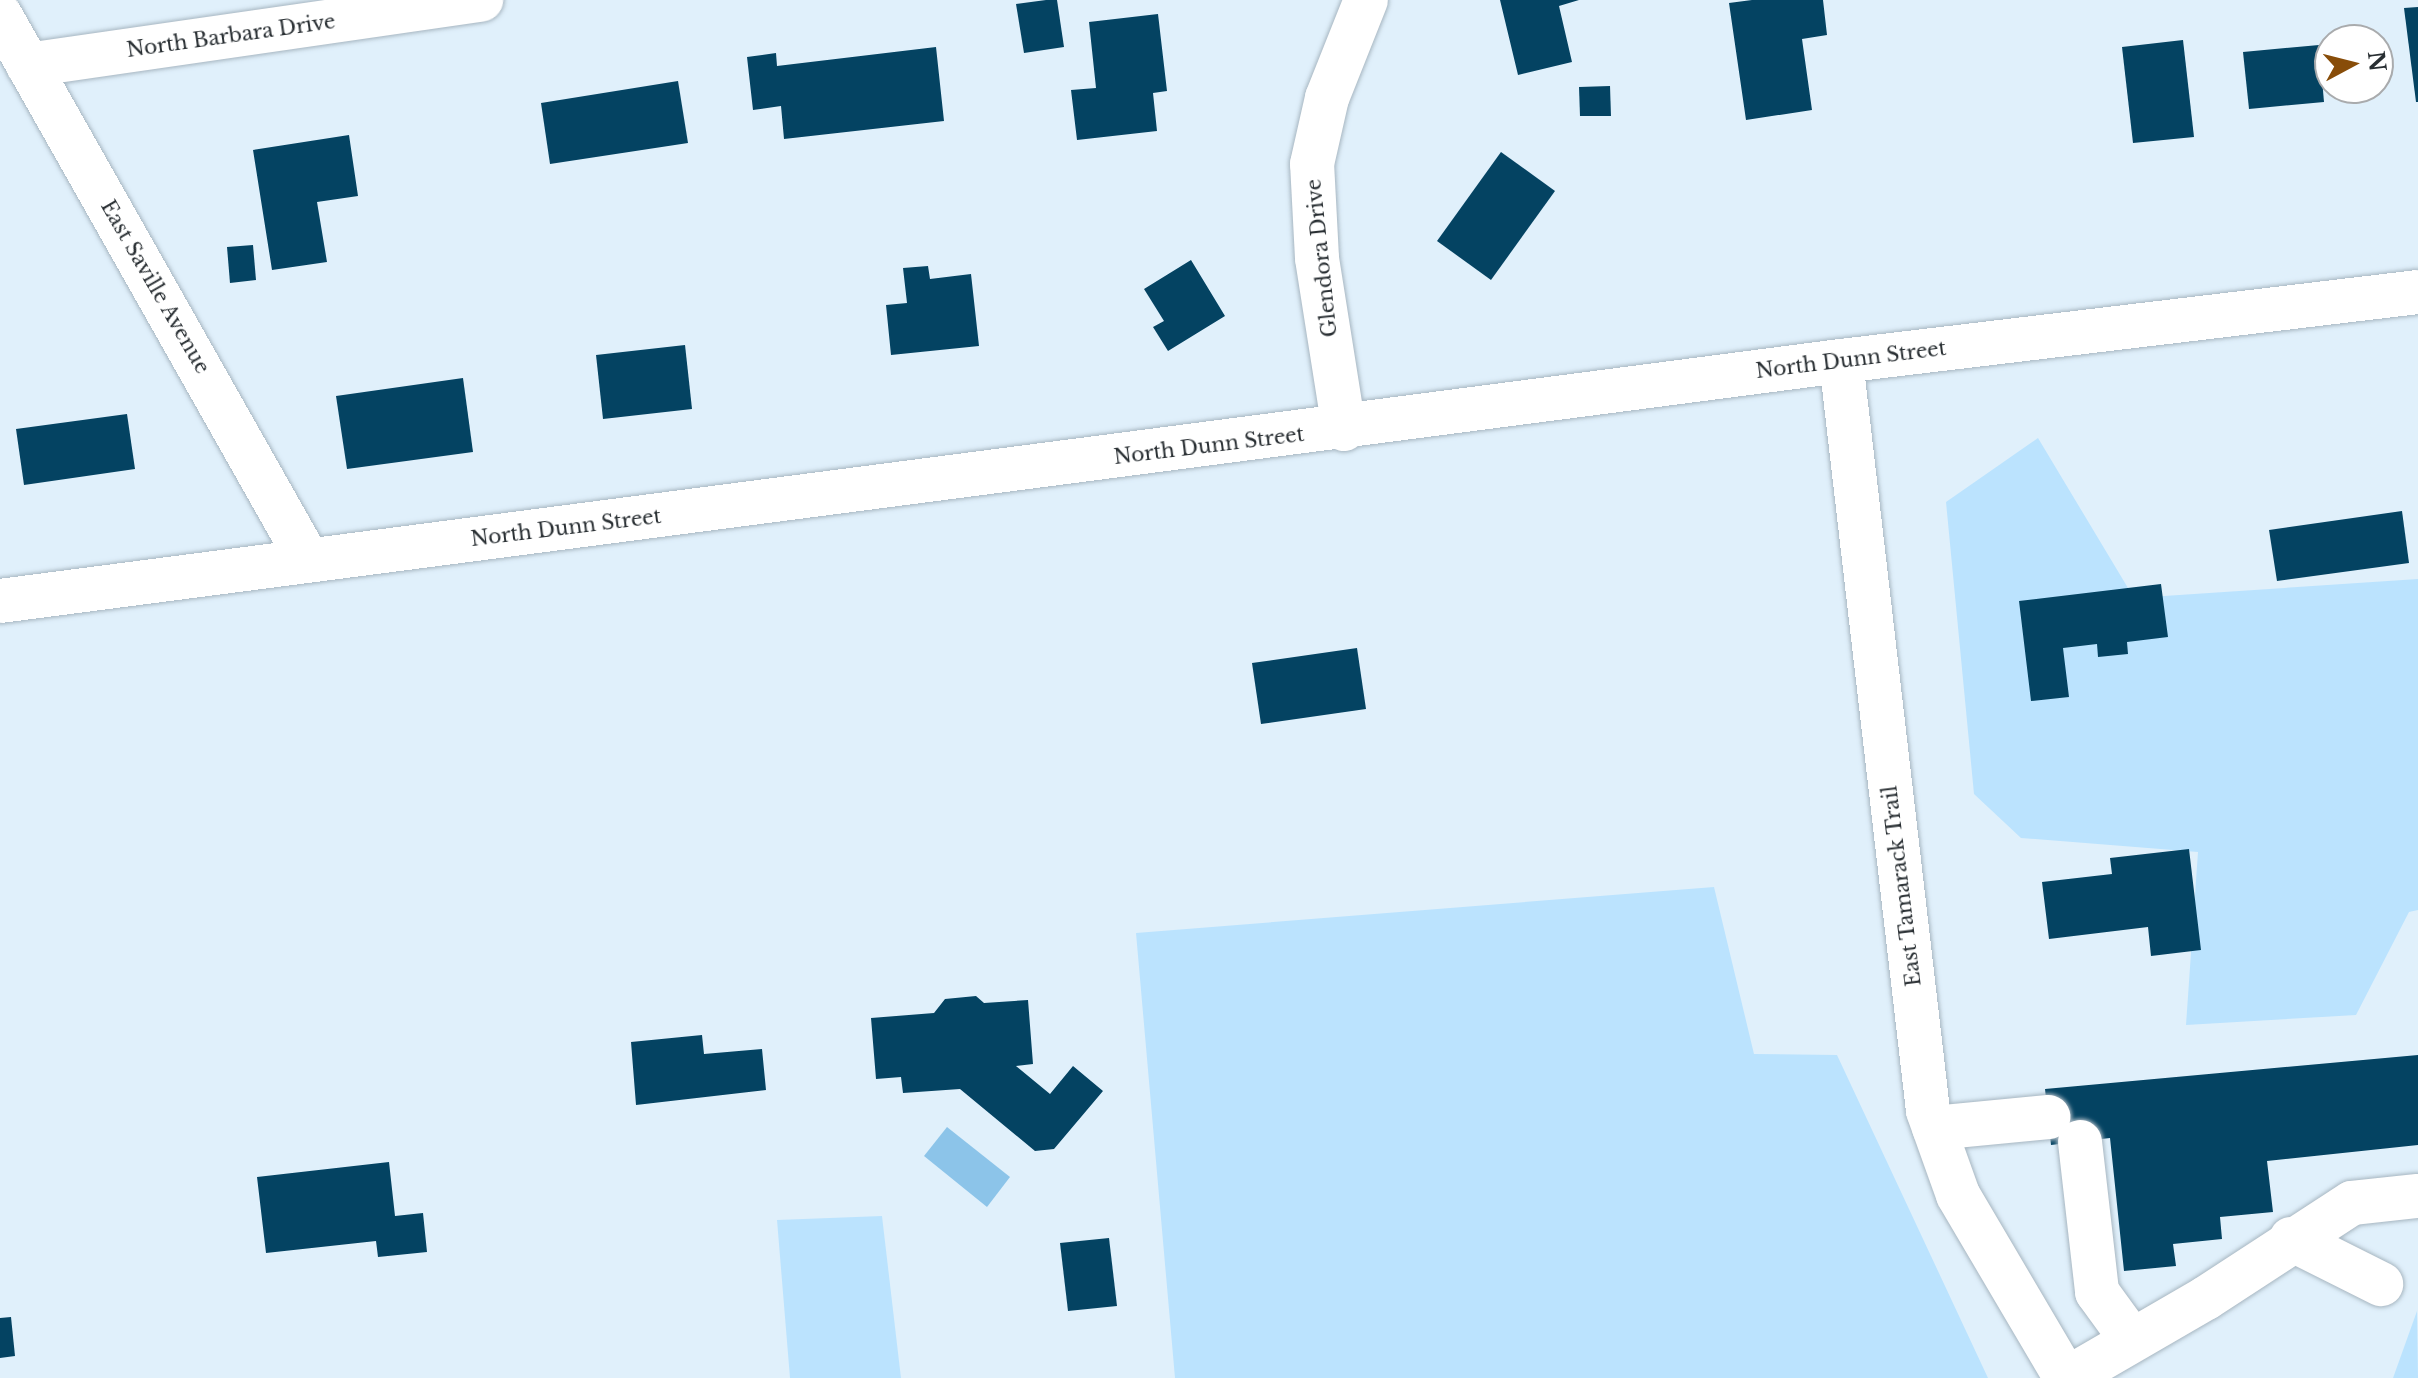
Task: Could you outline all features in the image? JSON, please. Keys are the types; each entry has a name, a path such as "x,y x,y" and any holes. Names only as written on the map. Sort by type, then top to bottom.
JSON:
{"street":[{"name":"North Barbara Drive","path":"28,65 481,0"},
{"name":"Glendora Drive","path":"1344,429 1317,258 1312,164 1327,98 1366,0"},
{"name":"East Saville Avenue","path":"0,15 308,560"},
{"name":"North Dunn Street","path":"0,601 1344,429 1841,361 2418,292"},
{"name":"East Tamarack Trail","path":"1841,361 1934,1128 1958,1195 2067,1378"},
{"path":"1934,1128 2064,1129 2097,1292 2132,1340"},
{"path":"2067,1378 2352,1203 2418,1196"},
{"path":"2291,1239 2381,1284"}],"shaded area":[{"path":"2038,438 2134,598 2418,579 2418,910 2409,912 2356,1015 2186,1025 2198,852 2021,838 1974,794 1946,502"},
{"path":"1714,887 1754,1054 1837,1055 1988,1378 1175,1378 1136,933"},
{"path":"947,1127 1010,1177 987,1207 924,1156"},
{"path":"882,1216 901,1378 790,1378 777,1220"},
{"path":"2417,1311 2418,1378 2393,1378"}],"building":[{"path":"1057,0 1064,47 1024,53 1016,4"},
{"path":"1500,0 1579,0 1559,6 1572,62 1518,75"},
{"path":"1823,0 1827,35 1802,39 1812,110 1746,120 1729,3"},
{"path":"2418,7 2418,102 2416,102 2404,8"},
{"path":"1158,14 1167,91 1153,93 1157,131 1077,140 1071,90 1096,88 1089,22"},
{"path":"2183,40 2194,137 2133,143 2122,47"},
{"path":"2314,45 2314,103 2249,109 2243,52"},
{"path":"936,47 944,121 784,139 781,106 753,110 747,57 776,53 777,66"},
{"path":"678,81 688,143 550,164 541,103"},
{"path":"1610,86 1611,116 1580,116 1579,87"},
{"path":"349,135 358,196 317,202 327,262 272,270 253,150"},
{"path":"1501,152 1555,191 1491,280 1437,241"},
{"path":"253,245 256,280 230,283 227,247"},
{"path":"1191,260 1225,316 1168,351 1153,327 1164,321 1144,289"},
{"path":"928,266 930,279 971,274 979,346 891,355 886,305 907,303 903,268"},
{"path":"685,345 692,409 603,419 596,355"},
{"path":"463,378 473,452 347,469 336,396"},
{"path":"127,414 135,469 24,485 16,429"},
{"path":"2402,511 2409,563 2277,581 2269,530"},
{"path":"2161,584 2168,637 2127,642 2128,654 2098,657 2097,644 2063,648 2069,697 2031,701 2019,601"},
{"path":"1357,648 1366,709 1261,724 1252,663"},
{"path":"2189,849 2201,950 2151,956 2148,927 2049,939 2042,882 2112,874 2110,858"},
{"path":"976,996 984,1003 1028,1000 1033,1064 1016,1066 1050,1094 1073,1066 1103,1091 1054,1149 1035,1151 960,1089 903,1093 901,1077 876,1079 871,1018 934,1013 945,999"},
{"path":"702,1035 704,1054 762,1049 766,1090 636,1105 631,1042"},
{"path":"2418,1055 2418,1145 2267,1161 2273,1212 2220,1217 2222,1239 2173,1244 2176,1266 2124,1271 2110,1138 2051,1145 2045,1089"},
{"path":"389,1162 395,1216 423,1213 427,1252 378,1257 376,1241 266,1253 257,1177"},
{"path":"1109,1238 1117,1306 1068,1311 1060,1243"},
{"path":"11,1317 15,1356 0,1358 0,1318"}]}
